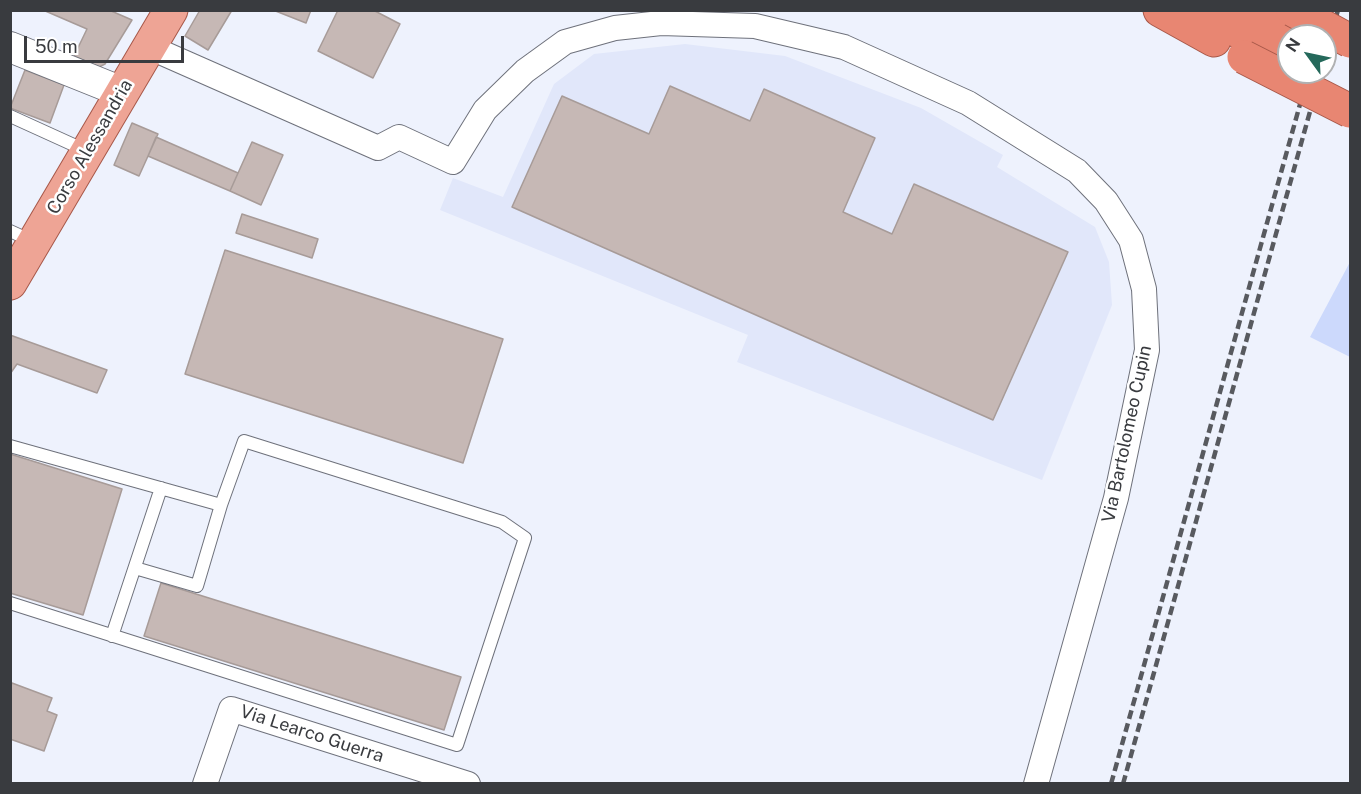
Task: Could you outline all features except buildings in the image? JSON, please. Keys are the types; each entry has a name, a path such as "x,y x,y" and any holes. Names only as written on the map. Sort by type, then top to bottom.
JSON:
{"highway":[{"path":"1160,10 1251,30 1277,33"},
{"path":"1198,10 1251,30 1277,49"},
{"path":"1293,10 1350,40"},
{"path":"1251,30 1350,111"}],"main road":[{"name":"Corso Alessandria","path":"10,283 22,237 88,151 171,10"}],"street":[{"name":"Via Bartolomeo Cupin","path":"149,46 378,148 399,137 453,162 485,110 525,71 565,42 615,28 661,23 754,26 844,47 896,70 968,103 1077,171 1106,201 1131,240 1144,289 1148,350 1116,498 1036,783"},
{"path":"10,47 122,92"},
{"name":"Via Learco Guerra","path":"205,783 231,709 468,783"}],"lane":[{"path":"10,116 88,151"},
{"path":"10,603 457,745 525,538 501,522 244,441 221,505 197,586 135,568"},
{"path":"10,446 221,505"},
{"path":"112,636 161,488"}],"shaded area":[{"path":"685,44 785,56 921,108 1003,155 997,167 1095,227 1109,262 1112,305 1042,480 737,362 748,335 440,210 453,178 503,197 554,84 594,54"},
{"path":"1350,262 1350,357 1310,337"}],"railway":[{"path":"1322,24 1326,10"},
{"path":"1334,24 1338,10"},
{"path":"1111,784 1306,84"},
{"path":"1123,784 1318,84"}]}
